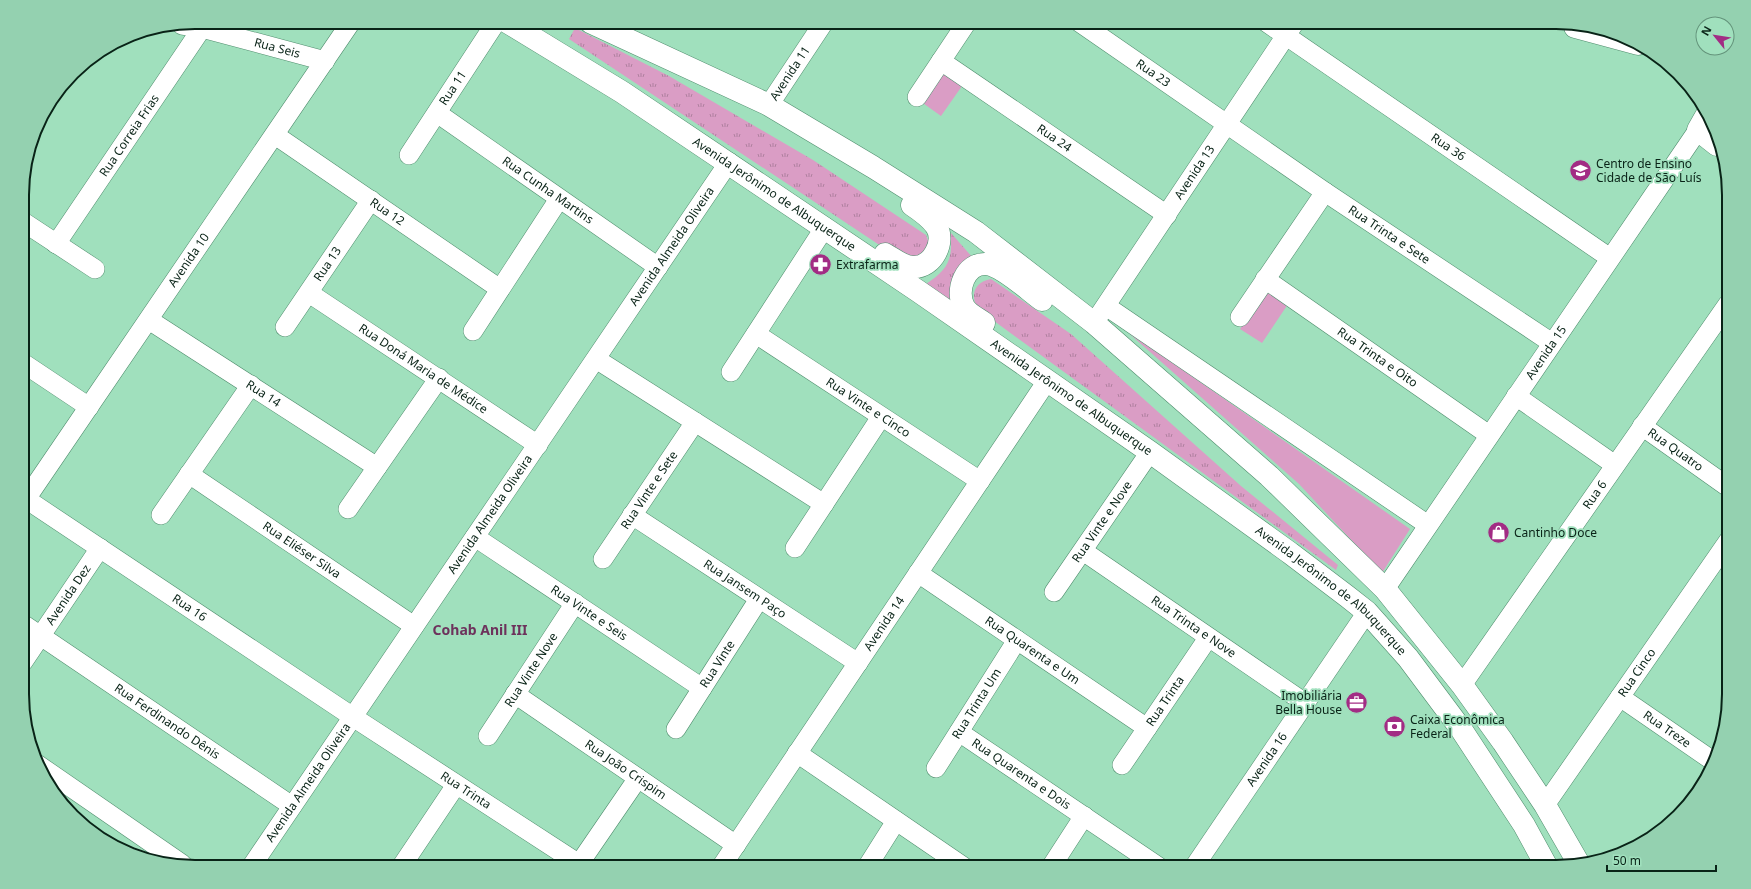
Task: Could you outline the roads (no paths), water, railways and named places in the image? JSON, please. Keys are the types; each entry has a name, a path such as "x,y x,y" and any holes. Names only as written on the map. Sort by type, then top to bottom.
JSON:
{"main road":[{"name":"Avenida Jerônimo de Albuquerque","path":"518,29 622,92 825,227 1150,452 1290,553 1366,612 1408,658 1461,729 1524,826 1543,860"},
{"path":"605,29 769,105 873,167 976,232 1100,314 1212,425 1269,476 1385,588 1462,685 1503,742 1545,805 1576,859"},
{"path":"729,162 808,204 906,266 919,267 934,256 940,238 938,229 929,217 769,105"},
{"path":"1702,123 1710,135"},
{"path":"1150,452 1048,367 967,311 962,302 960,292 962,282 969,271 983,264 997,268 1212,425"}],"street":[{"name":"Rua Correia Frias","path":"56,244 201,29"},
{"name":"Rua Seis","path":"206,29 325,61"},
{"name":"Avenida 10","path":"29,492 89,408 346,29"},
{"name":"Rua 11","path":"410,154 491,29"},
{"name":"Avenida 11","path":"769,105 819,29"},
{"path":"917,97 962,29"},
{"name":"Rua 23","path":"1089,29 1226,125"},
{"name":"Avenida 13","path":"1100,314 1291,29"},
{"name":"Rua 36","path":"1291,29 1610,258"},
{"name":"Rua 24","path":"941,61 1167,215"},
{"name":"Rua Cunha Martins","path":"437,113 658,267"},
{"name":"Avenida 15","path":"1385,588 1702,123"},
{"name":"Rua Trinta e Sete","path":"1226,125 1552,343"},
{"name":"Rua 12","path":"275,134 500,288"},
{"name":"Avenida Almeida Oliveira","path":"256,860 729,162"},
{"path":"1240,317 1325,192"},
{"path":"473,331 559,198"},
{"name":"Rua 13","path":"285,328 371,200"},
{"path":"29,226 95,269"},
{"path":"731,372 825,227"},
{"name":"Rua Trinta e Oito","path":"1265,279 1489,435"},
{"name":"Rua Doná Maria de Médice","path":"309,292 538,445"},
{"name":"Rua 6","path":"1462,685 1722,313"},
{"path":"1100,314 1428,525"},
{"name":"Rua 14","path":"149,320 377,467"},
{"name":"Rua Vinte e Cinco","path":"756,334 980,481"},
{"path":"596,359 824,504"},
{"path":"29,367 89,408"},
{"path":"348,509 439,378"},
{"name":"Avenida 14","path":"726,860 1047,381"},
{"path":"161,515 251,385"},
{"path":"1516,396 1615,465"},
{"path":"795,548 881,417"},
{"name":"Rua Vinte e Sete","path":"603,559 695,422"},
{"name":"Rua Quatro","path":"1642,426 1722,483"},
{"name":"Rua Vinte e Nove","path":"1054,592 1150,452"},
{"name":"Rua Eliéser Silva","path":"189,474 414,626"},
{"name":"Rua 16","path":"29,501 353,717"},
{"name":"Rua Jansem Paço","path":"632,515 858,663"},
{"name":"Rua Vinte e Seis","path":"475,537 702,688"},
{"name":"Avenida Dez","path":"29,653 100,548"},
{"name":"Rua Trinta e Nove","path":"1083,550 1208,638 1305,703"},
{"name":"Rua Cinco","path":"1545,805 1722,550"},
{"name":"Rua Quarenta e Um","path":"918,573 1147,728"},
{"name":"Rua Vinte","path":"676,730 760,599"},
{"name":"Rua Vinte Nove","path":"488,736 575,603"},
{"name":"Avenida 16","path":"1199,860 1366,612"},
{"name":"Rua Ferdinando Dênis","path":"29,628 292,806"},
{"name":"Rua Trinta","path":"1122,765 1208,638"},
{"name":"Rua Trinta Um","path":"936,768 1017,640"},
{"name":"Rua João Crispim","path":"515,694 736,845"},
{"name":"Rua Treze","path":"1620,697 1709,758"},
{"name":"Rua Trinta","path":"353,717 569,860"},
{"name":"Rua Quarenta e Dois","path":"959,732 1149,860"},
{"path":"797,753 954,860"},
{"path":"48,772 175,859"},
{"path":"582,860 638,778"},
{"path":"406,860 456,785"},
{"name":"Rua Quarenta e Dois","path":"1056,860 1084,816"},
{"path":"871,860 896,821"}],"place":[{"name":"Centro de Ensino Cidade de São Luís","path":"1581,171"},
{"name":"Extrafarma","path":"821,265"},
{"name":"Cantinho Doce","path":"1499,533"},
{"name":"Imobiliária Bella House","path":"1357,703"},
{"name":"Caixa Econômica Federal","path":"1394,727"}],"district":[{"name":"Cohab Anil III","path":"480,630"}]}
